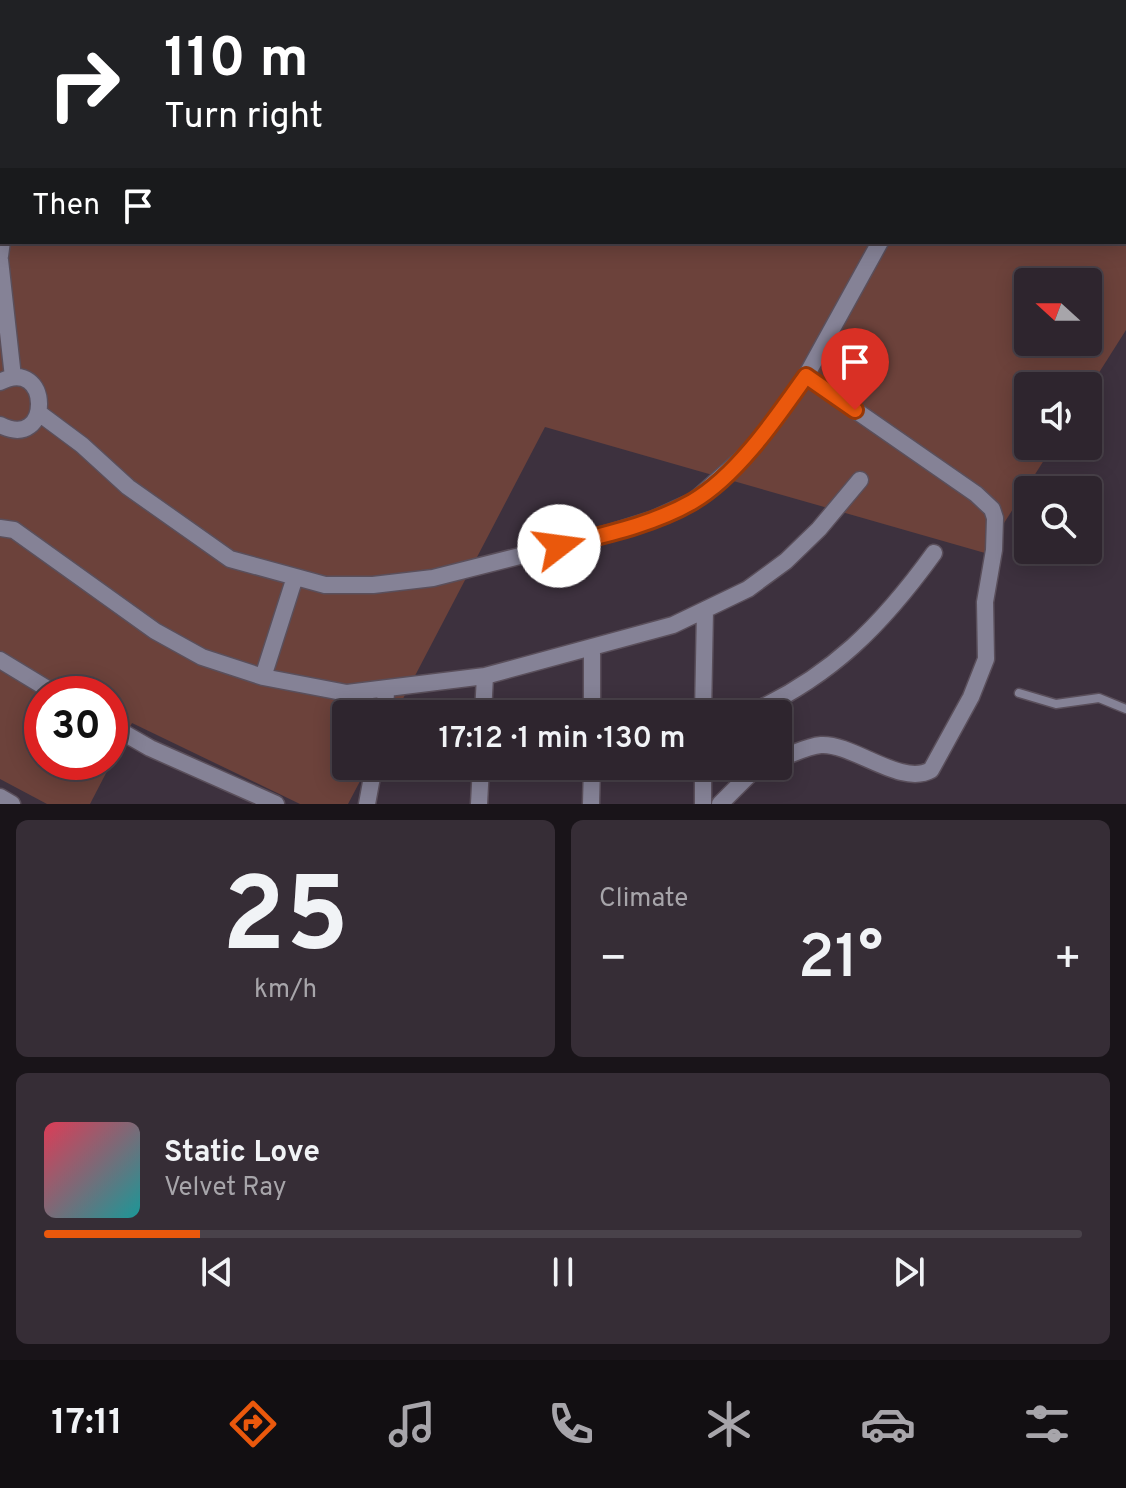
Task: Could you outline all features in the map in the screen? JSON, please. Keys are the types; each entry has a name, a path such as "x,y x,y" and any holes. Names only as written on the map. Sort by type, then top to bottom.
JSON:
{"street":[{"path":"39,413 82,445 128,487 230,559 325,585 373,585 433,578 610,533 654,519 694,501 749,452 806,376 879,244"},
{"path":"0,258 7,379 22,378 36,388 40,396 35,421 20,429 11,430 0,425"},
{"path":"792,754 826,745 900,770 919,774 931,770 971,697 986,659 985,602 994,550 995,518 992,509 976,494 806,376"},
{"path":"0,528 14,530 155,631 202,657 263,677 347,693 485,676 673,625 748,589 786,561 819,529 860,480"},
{"path":"779,700 847,653 899,601 934,553"},
{"path":"263,677 295,577"},
{"path":"703,700 705,610"},
{"path":"592,648 592,700"},
{"path":"0,660 26,676"},
{"path":"484,700 485,676"},
{"path":"385,700 387,688"},
{"path":"128,735 276,804"},
{"path":"367,804 371,780"},
{"path":"479,804 480,780"},
{"path":"591,804 592,780"},
{"path":"703,780 703,804"},
{"path":"720,804 744,780"},
{"path":"0,797 12,804"}],"lane":[{"path":"1019,693 1056,704 1099,698 1126,709"}],"shaded area":[{"path":"0,244 1126,244 1126,330 1099,372 1014,372 1014,460 1044,460 1034,476 1014,476 1014,507 985,553 545,427 402,700 332,700 332,780 361,780 348,804 300,804 132,723 128,731 128,676 24,676 24,780 102,780 90,804 47,804 0,779"}],"route":[{"path":"559,546 654,519 694,501 749,452 806,376 855,410"}]}
